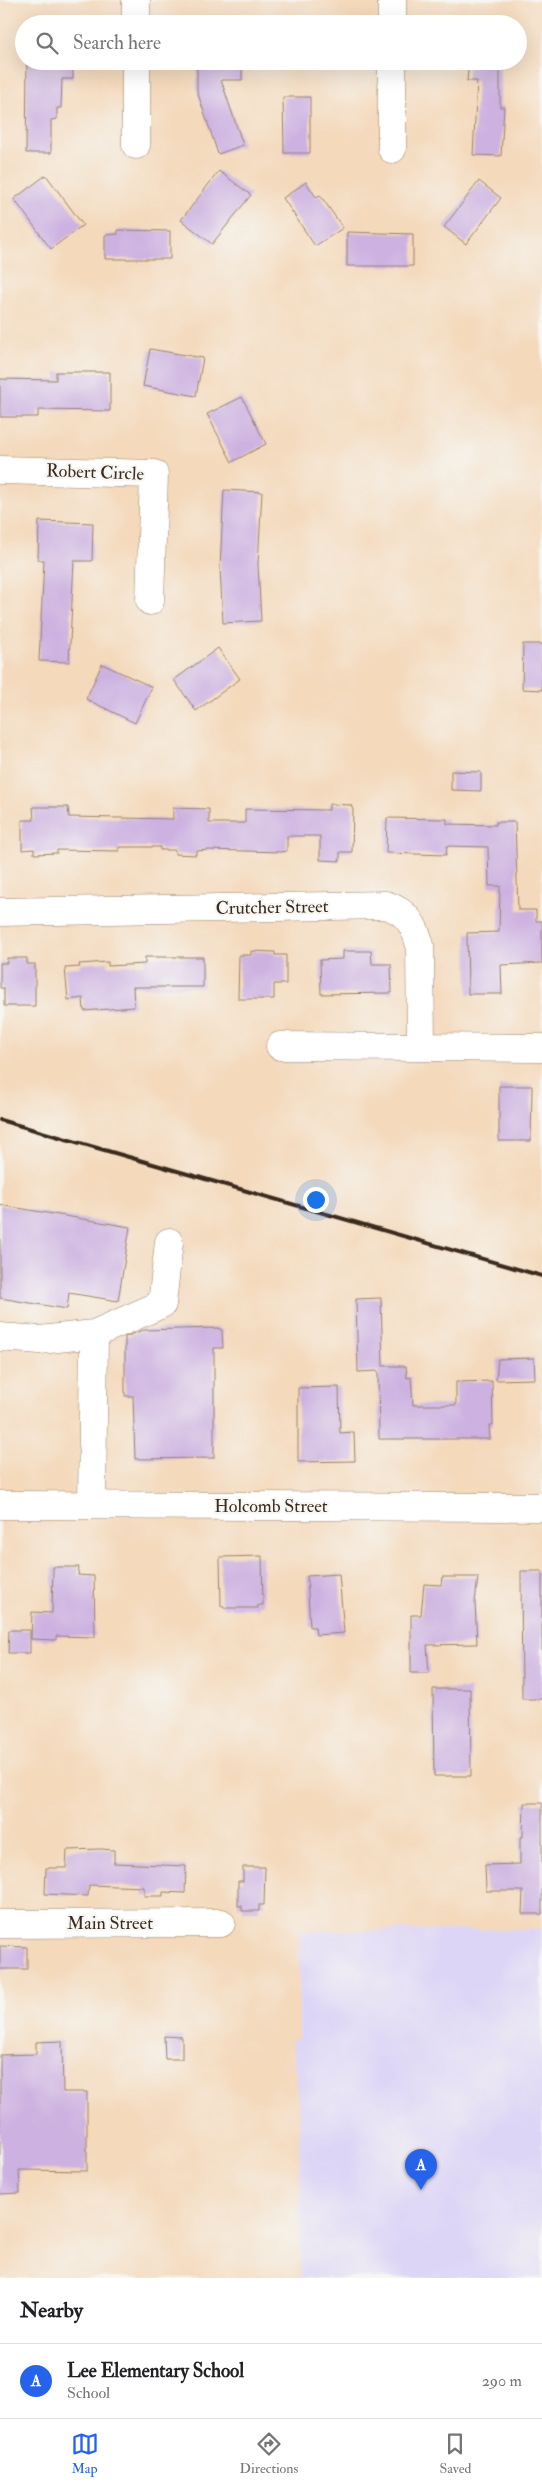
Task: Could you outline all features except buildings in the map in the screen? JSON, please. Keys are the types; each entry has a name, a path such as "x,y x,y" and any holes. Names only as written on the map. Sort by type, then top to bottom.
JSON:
{"street":[{"path":"136,0 136,15"},
{"path":"392,0 392,15"},
{"path":"136,70 136,145"},
{"path":"392,70 392,149"},
{"name":"Robert Circle","path":"0,470 154,474 150,601"},
{"name":"Crutcher Street","path":"0,912 386,905 398,909 409,918 416,930 420,945 421,1047"},
{"path":"280,1046 542,1048"},
{"path":"0,1337 40,1340 94,1334 162,1304 169,1242"},
{"path":"92,1505 94,1334"},
{"name":"Holcomb Street","path":"0,1505 542,1508"},
{"name":"Main Street","path":"0,1924 221,1923"}],"shaded area":[{"path":"542,1929 542,2278 300,2278 299,2102 292,2039 299,2038 299,1931"}],"railway":[{"path":"0,1120 542,1276"}],"place":[{"name":"Lee Elementary School","path":"421,2190"}]}
